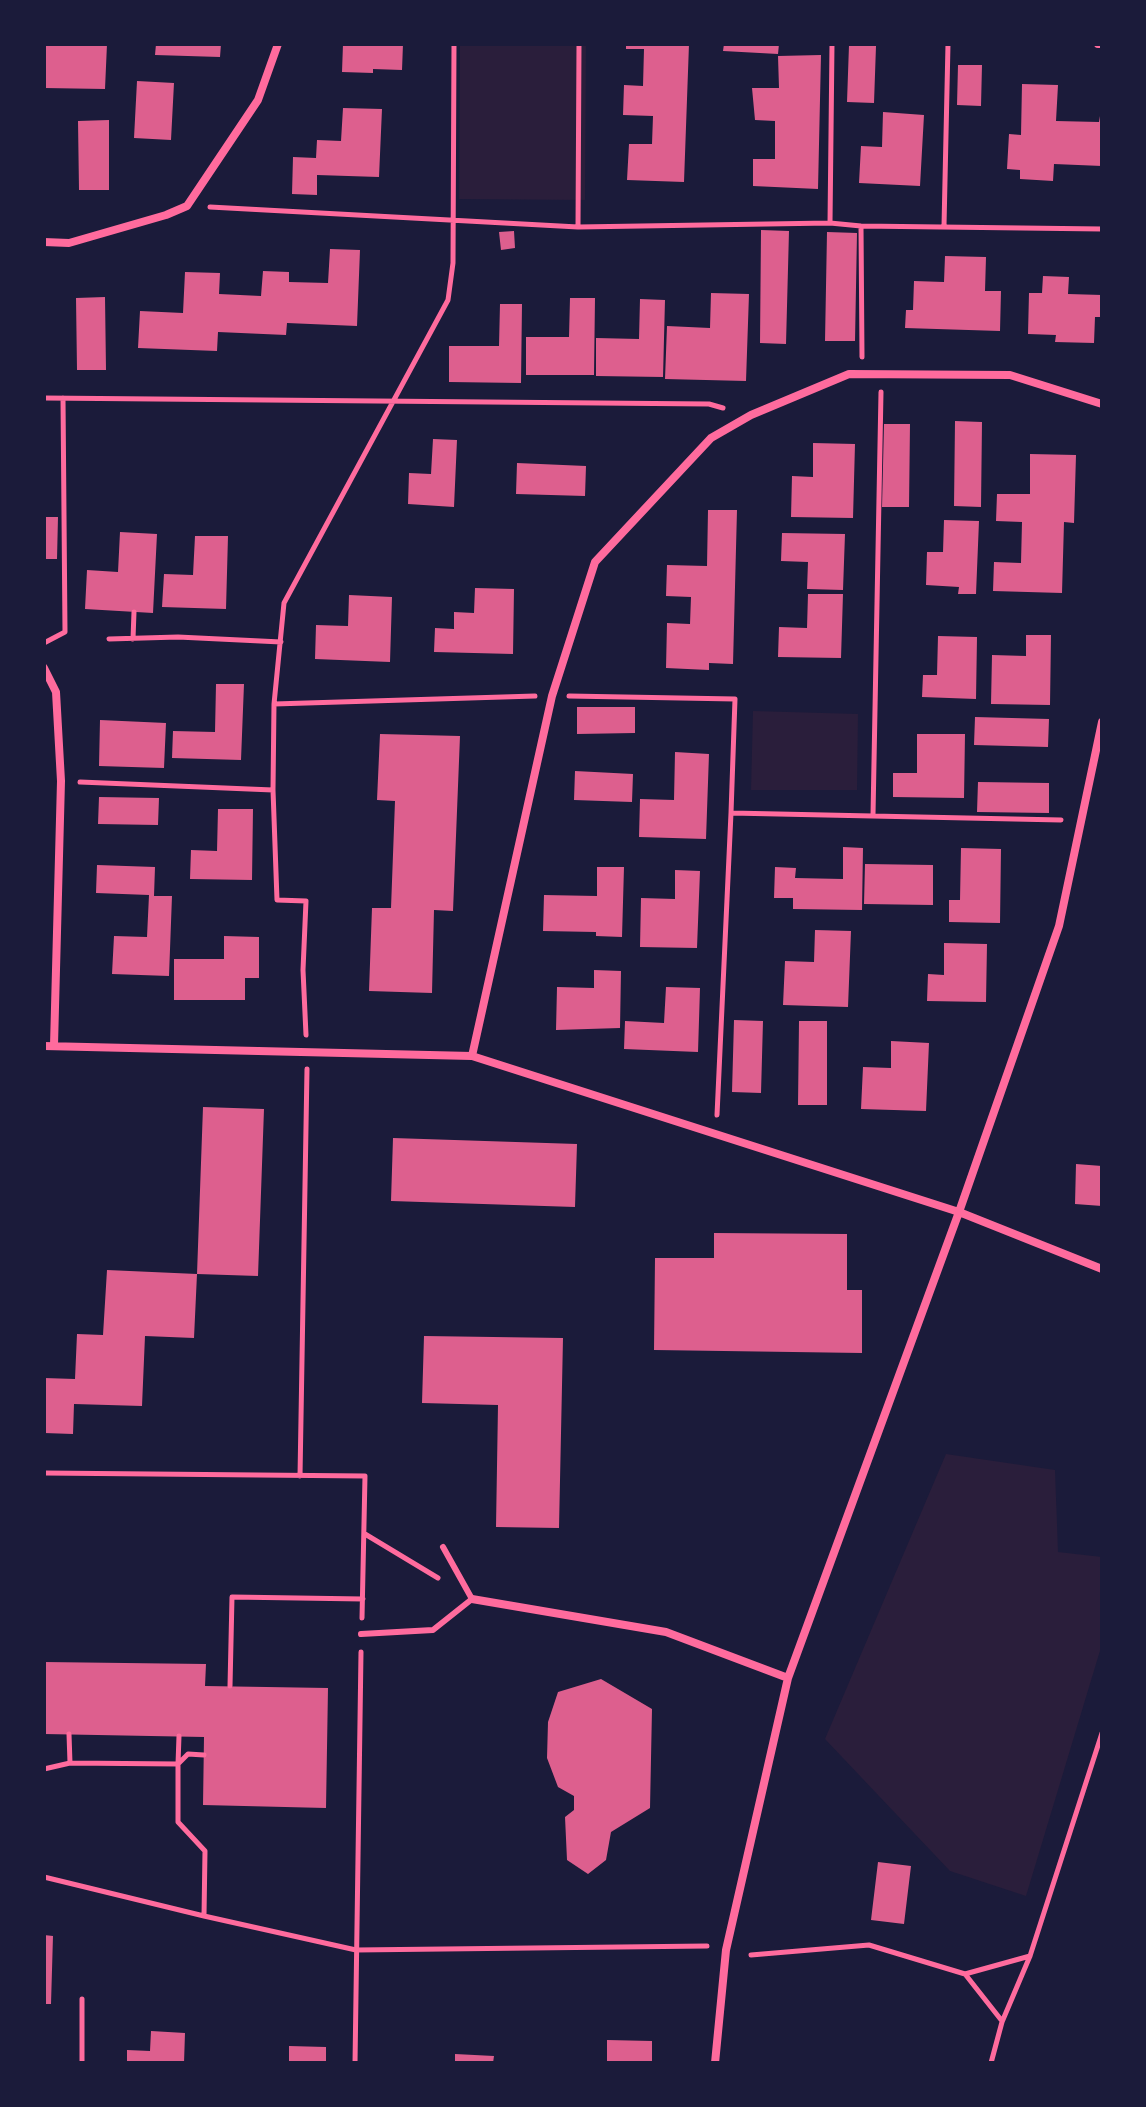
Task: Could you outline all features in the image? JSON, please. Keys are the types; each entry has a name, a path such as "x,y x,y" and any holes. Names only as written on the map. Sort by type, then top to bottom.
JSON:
{"street":[{"path":"44,242 69,243 187,206 258,100 278,44"},
{"path":"472,1056 552,696 595,562 711,438 751,415 849,374 1010,375 1102,404"},
{"path":"44,668 56,692 61,781 54,1045"},
{"path":"715,2063 726,1950 788,1678 959,1212 1059,926 1102,722"},
{"path":"44,1046 472,1056 959,1212 1102,1269"},
{"path":"472,1599 666,1632 788,1678"}],"lane":[{"path":"361,1634 433,1630 472,1599 443,1547"}],"path":[{"path":"300,1476 307,1052 303,970 306,901 277,900 274,704 284,603 448,300 453,263 454,44"},
{"path":"578,227 579,44"},
{"path":"830,223 832,44"},
{"path":"944,226 948,44"},
{"path":"187,206 578,227 830,223 1102,229"},
{"path":"861,226 862,374"},
{"path":"873,815 881,374"},
{"path":"44,398 709,404 751,415"},
{"path":"44,643 65,632 63,398"},
{"path":"133,639 134,612"},
{"path":"109,639 178,637 281,642"},
{"path":"274,704 552,696 735,699 716,1134"},
{"path":"61,781 273,790"},
{"path":"731,813 1083,821"},
{"path":"44,1473 365,1476 355,2063"},
{"path":"364,1533 472,1599"},
{"path":"230,1686 232,1597 363,1599"},
{"path":"991,2063 1002,2022 1030,1956 1102,1733"},
{"path":"69,1734 70,1763"},
{"path":"179,1736 178,1822 205,1851 204,1916"},
{"path":"44,1769 70,1763 178,1764 188,1754 204,1755"},
{"path":"44,1877 356,1950 707,1946"},
{"path":"751,1955 869,1945 965,1974 1030,1956"},
{"path":"965,1974 1002,2022"},
{"path":"82,1999 82,2063"}],"shaded area":[{"path":"460,44 586,44 585,200 459,199"},
{"path":"753,711 858,714 857,790 751,790"},
{"path":"946,1454 1055,1470 1058,1552 1102,1557 1102,1644 1026,1896 950,1871 825,1739"}],"building":[{"path":"107,44 105,89 44,88 44,46"},
{"path":"156,44 221,44 220,57 155,55"},
{"path":"343,44 403,44 402,70 342,72"},
{"path":"626,44 689,44 684,182 627,180 629,144 652,144 653,116 623,115 624,85 643,86 644,49 626,49"},
{"path":"724,44 779,44 778,54 723,51"},
{"path":"849,45 876,46 874,103 847,102"},
{"path":"821,55 818,189 753,186 753,159 775,159 775,121 755,120 752,88 779,88 778,56"},
{"path":"958,65 982,65 981,106 957,105"},
{"path":"137,81 174,83 171,140 134,138"},
{"path":"1022,84 1058,85 1056,121 1099,122 1102,116 1102,166 1054,164 1053,181 1020,179 1020,170 1007,169 1009,134 1021,135"},
{"path":"343,108 382,109 379,177 317,175 317,195 292,194 293,157 316,158 317,140 341,141"},
{"path":"883,112 924,115 920,186 859,183 861,146 882,147"},
{"path":"109,120 109,190 79,190 78,121"},
{"path":"761,230 789,231 786,344 760,343"},
{"path":"514,231 515,248 501,250 499,232"},
{"path":"827,232 857,233 855,341 825,341"},
{"path":"330,249 360,250 357,326 287,323 286,335 218,332 217,351 138,348 140,311 183,313 185,272 220,273 219,294 261,296 263,271 289,272 289,282 328,283"},
{"path":"945,256 986,257 985,291 1001,291 1000,331 905,328 906,310 913,310 914,281 944,282"},
{"path":"1043,276 1069,277 1068,294 1102,295 1102,317 1095,317 1094,343 1055,342 1056,335 1028,334 1029,293 1042,293"},
{"path":"711,293 749,294 746,381 665,379 667,326 710,328"},
{"path":"105,297 106,370 77,370 76,298"},
{"path":"570,298 595,298 594,375 526,375 526,337 569,337"},
{"path":"640,299 665,300 663,377 596,376 596,338 639,339"},
{"path":"500,304 522,304 521,383 449,382 449,346 499,346"},
{"path":"955,421 982,422 981,507 954,506"},
{"path":"884,424 910,424 909,507 882,507"},
{"path":"433,439 457,440 454,507 408,504 409,473 431,474"},
{"path":"813,443 855,444 853,518 791,517 792,476 813,477"},
{"path":"1030,454 1076,455 1074,523 1064,522 1062,593 993,591 994,562 1021,563 1022,522 996,521 997,494 1030,494"},
{"path":"517,463 586,466 585,496 516,494"},
{"path":"708,510 737,510 733,664 709,663 709,670 666,668 667,623 690,624 691,597 666,596 667,565 707,566"},
{"path":"44,517 58,517 57,559 44,559"},
{"path":"944,520 979,521 976,594 958,594 959,587 926,585 927,552 943,552"},
{"path":"120,532 157,534 153,613 85,609 87,570 118,572"},
{"path":"782,533 845,534 843,590 807,589 808,562 781,561"},
{"path":"195,536 228,536 226,609 162,607 164,574 193,575"},
{"path":"475,588 514,589 513,654 434,652 435,628 454,629 454,612 474,613"},
{"path":"808,594 843,594 841,658 778,657 779,627 807,628"},
{"path":"349,595 392,597 390,662 315,659 316,625 348,626"},
{"path":"1026,635 1051,635 1050,705 991,704 992,655 1026,656"},
{"path":"938,636 977,637 976,699 922,697 923,675 937,675"},
{"path":"216,684 244,684 241,760 172,758 173,731 215,732"},
{"path":"577,707 635,707 635,733 577,734"},
{"path":"975,717 1049,719 1048,747 974,745"},
{"path":"100,720 166,723 164,768 99,766"},
{"path":"380,734 460,736 453,911 434,910 432,993 369,991 372,908 391,908 395,801 377,800"},
{"path":"917,734 965,734 964,798 893,797 893,773 917,773"},
{"path":"675,752 709,754 706,839 639,837 640,799 674,800"},
{"path":"575,771 633,774 632,802 574,800"},
{"path":"978,782 1049,783 1049,813 977,812"},
{"path":"99,797 159,798 158,825 98,824"},
{"path":"218,809 253,809 252,880 190,879 191,850 217,851"},
{"path":"843,847 863,848 862,910 793,909 793,898 774,898 775,867 796,868 795,878 843,879"},
{"path":"961,848 1001,849 1000,923 949,922 949,900 960,900"},
{"path":"865,864 933,865 933,905 864,904"},
{"path":"97,865 155,867 154,896 172,896 169,976 112,974 114,936 147,937 149,895 96,893"},
{"path":"597,867 624,867 622,937 596,936 596,932 543,931 544,895 597,896"},
{"path":"675,870 700,871 697,948 640,947 641,898 675,899"},
{"path":"815,930 851,931 848,1007 783,1005 785,961 814,962"},
{"path":"224,936 259,937 259,978 245,978 245,1000 174,1000 174,959 224,959"},
{"path":"944,943 987,944 986,1002 927,1001 928,974 944,975"},
{"path":"594,970 621,971 620,1028 556,1030 557,987 594,988"},
{"path":"666,987 700,988 698,1052 624,1049 625,1021 664,1023"},
{"path":"734,1020 763,1021 761,1093 732,1092"},
{"path":"799,1021 827,1021 827,1105 798,1105"},
{"path":"891,1041 929,1043 926,1111 861,1109 863,1067 891,1068"},
{"path":"203,1107 264,1109 258,1276 197,1274"},
{"path":"393,1138 577,1144 575,1207 391,1201"},
{"path":"1076,1164 1102,1166 1102,1206 1075,1204"},
{"path":"714,1233 847,1234 847,1290 862,1290 862,1353 654,1350 655,1258 714,1258"},
{"path":"107,1270 197,1274 194,1338 145,1336 142,1406 74,1404 73,1434 44,1433 44,1378 75,1379 77,1334 103,1335"},
{"path":"424,1336 563,1338 559,1528 496,1527 498,1405 422,1403"},
{"path":"44,1662 206,1664 205,1686 328,1688 326,1808 203,1805 204,1737 44,1734"},
{"path":"601,1679 652,1709 650,1808 611,1832 606,1860 588,1874 567,1860 565,1817 574,1810 574,1796 558,1787 547,1758 548,1722 558,1692"},
{"path":"878,1862 911,1866 904,1924 871,1920"},
{"path":"44,1935 53,1936 51,2004 44,2004"},
{"path":"151,2031 185,2033 184,2063 127,2063 127,2050 150,2051"},
{"path":"607,2040 652,2041 652,2063 607,2063"},
{"path":"289,2046 326,2047 326,2063 289,2063"},
{"path":"455,2054 494,2056 493,2063 455,2063"}]}
